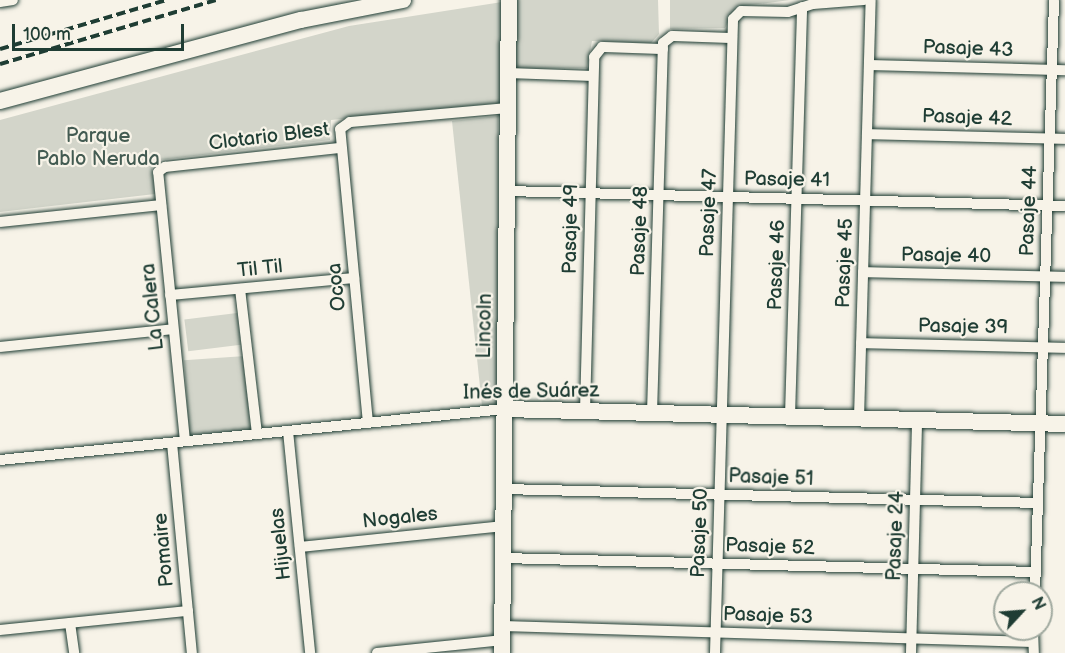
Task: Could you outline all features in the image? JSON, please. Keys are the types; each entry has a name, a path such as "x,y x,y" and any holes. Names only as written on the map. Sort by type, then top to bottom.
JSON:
{"street":[{"path":"0,2 13,0"},
{"path":"0,102 301,20 403,0"},
{"name":"Lincoln","path":"503,640 509,0"},
{"path":"802,7 864,0"},
{"name":"Pasaje 45","path":"859,418 871,0"},
{"name":"Pasaje 44","path":"1035,581 1054,0"},
{"name":"Pasaje 47","path":"722,415 732,38 735,13 788,12 802,7"},
{"name":"Pasaje 46","path":"790,417 802,7"},
{"path":"663,49 669,36 732,38"},
{"name":"Pasaje 49","path":"585,411 593,76 598,49 663,49"},
{"name":"Pasaje 48","path":"652,413 663,49"},
{"name":"Pasaje 43","path":"869,65 1065,70"},
{"path":"508,74 593,76"},
{"name":"Clotario Blest","path":"159,170 340,148 340,129 350,122 508,108"},
{"name":"Pasaje 42","path":"867,134 1065,139"},
{"name":"Ocoa","path":"340,148 368,423"},
{"name":"La Calera","path":"159,170 185,441"},
{"name":"Pasaje 41","path":"507,191 1065,206"},
{"path":"0,222 161,205"},
{"name":"Pasaje 40","path":"863,272 1065,277"},
{"name":"Til Til","path":"170,296 354,278"},
{"path":"240,289 257,434"},
{"path":"0,347 173,329"},
{"name":"Pasaje 39","path":"861,343 1065,348"},
{"name":"Inés de Suárez","path":"0,460 504,409 1065,424"},
{"name":"Pasaje 50","path":"715,653 722,415"},
{"name":"Pasaje 24","path":"911,653 917,420"},
{"name":"Hijuelas","path":"288,431 310,653"},
{"name":"Pomaire","path":"172,443 192,653"},
{"name":"Pasaje 51","path":"504,489 1037,503"},
{"name":"Nogales","path":"300,547 504,526"},
{"name":"Pasaje 52","path":"503,558 1035,572"},
{"path":"0,630 188,611"},
{"path":"70,623 74,653"},
{"name":"Pasaje 53","path":"377,653 503,640 716,632 911,638 1033,649"}],"green space":[{"name":"Parque Pablo Neruda","path":"514,0 658,0 659,34 651,43 592,41 587,68 502,69 500,103 331,120 330,140 151,161 155,194 0,212 0,120 349,26"},
{"path":"670,0 790,0 736,7 725,28 670,29"},
{"path":"498,116 499,404 482,406 452,121"},
{"path":"237,313 241,345 188,351 184,319"},
{"path":"245,356 250,431 189,435 184,360"}],"railway":[{"path":"0,49 167,0"},
{"path":"0,64 216,0"}]}
